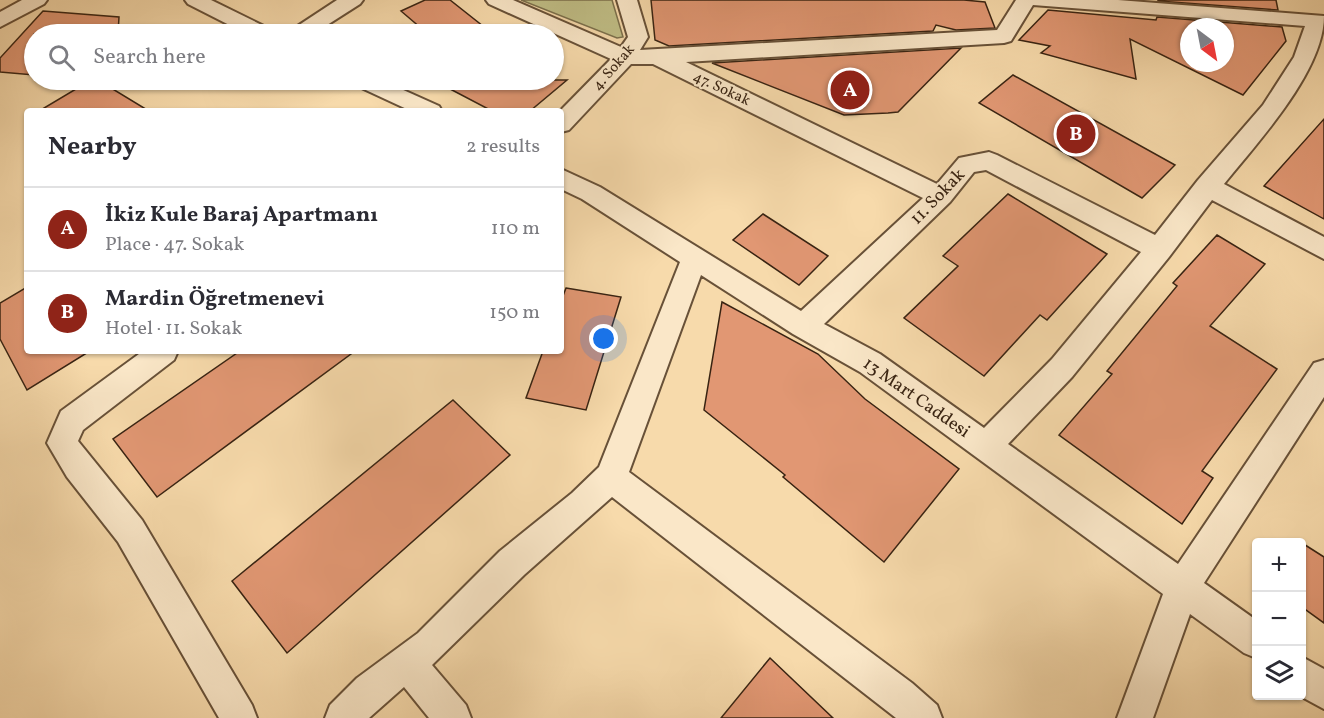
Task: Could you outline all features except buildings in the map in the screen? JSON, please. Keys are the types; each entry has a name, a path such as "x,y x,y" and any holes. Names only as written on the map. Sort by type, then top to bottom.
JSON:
{"street":[{"path":"0,21 37,0"},
{"path":"195,0 243,24"},
{"path":"316,24 353,0"},
{"name":"47. Sokak","path":"496,0 550,24"},
{"name":"4. Sokak","path":"564,121 625,57 638,37 627,0"},
{"path":"657,57 1004,36 1026,0"},
{"path":"986,446 1062,368 1160,250 1207,186 1271,110 1305,57 1317,15 1036,0"},
{"name":"47. Sokak","path":"564,30 625,57 657,57 941,196"},
{"path":"380,90 408,106"},
{"name":"11. Sokak","path":"803,326 941,196 967,164 989,161 1160,250"},
{"name":"13 Mart Caddesi","path":"564,180 591,193 803,326 870,363 1252,637"},
{"path":"1207,186 1324,249"},
{"path":"343,718 370,690 430,645 512,563 583,504 611,477 694,258"},
{"path":"160,354 72,421 62,443 78,467 130,531 239,718"},
{"path":"1135,718 1183,586 1324,372"},
{"path":"611,477 890,689 924,718"},
{"path":"407,663 453,718"},
{"path":"1306,678 1324,692"}],"shaded area":[{"path":"521,0 612,0 623,37 617,38"}],"place":[{"name":"İkiz Kule Baraj Apartmanı","path":"850,90"},
{"name":"Mardin Öğretmenevi","path":"1076,134"}]}
